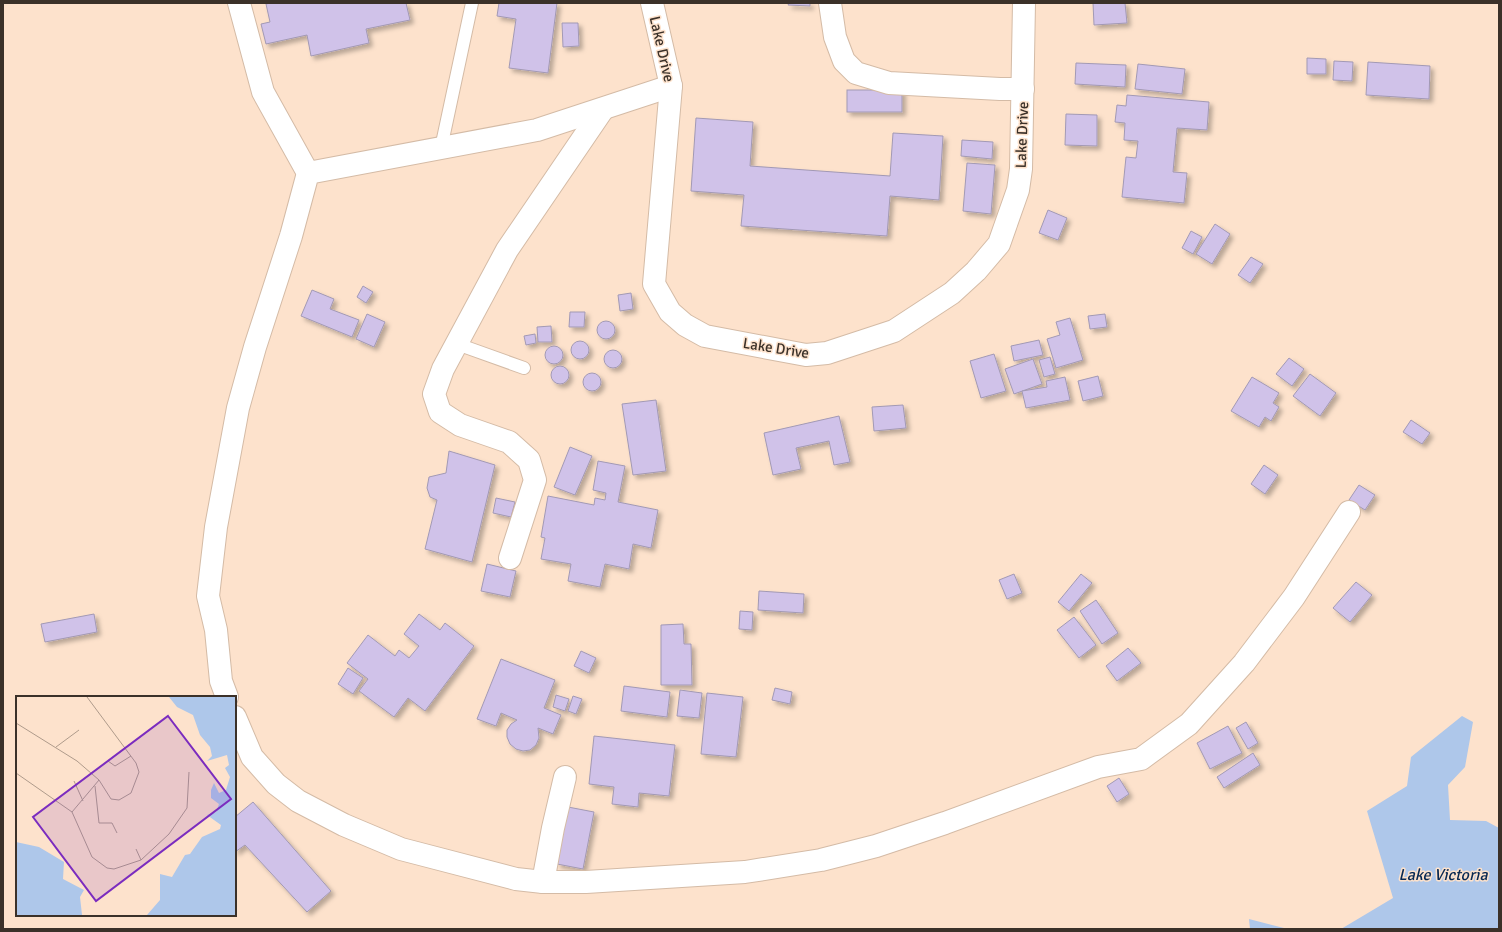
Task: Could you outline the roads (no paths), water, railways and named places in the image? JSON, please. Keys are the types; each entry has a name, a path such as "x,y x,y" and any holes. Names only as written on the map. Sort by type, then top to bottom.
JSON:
{"street":[{"path":"227,696 221,681 216,630 208,596 216,527 238,408 255,347 291,236 308,173 263,92 239,3"},
{"name":"Lake Drive","path":"652,3 671,86 654,284 670,312 685,325 705,336 806,355 827,353 894,331 952,293 976,271 999,244 1018,190 1021,169 1024,89 1024,3"},
{"path":"830,3 835,37 844,61 856,73 889,83 1024,89"},
{"path":"308,173 537,130 671,86"},
{"path":"510,558 535,480 529,460 509,442 460,425 440,412 434,394 443,369 507,250 603,109"},
{"path":"236,719 252,757 276,784 304,804 344,825 401,849 516,879 543,882 586,882 745,872 821,860 876,846 945,823 1098,767 1141,758 1189,724 1244,663 1294,597 1348,512"},
{"path":"543,882 555,820 566,777"}],"lane":[{"path":"441,148 472,3"},
{"path":"456,344 524,368"}],"water":[{"name":"Lake Victoria","path":"1462,716 1473,722 1465,767 1448,785 1450,820 1486,821 1499,828 1499,929 1341,929 1393,898 1367,811 1407,786 1411,757"},
{"path":"1249,919 1288,929 1250,929"}]}
